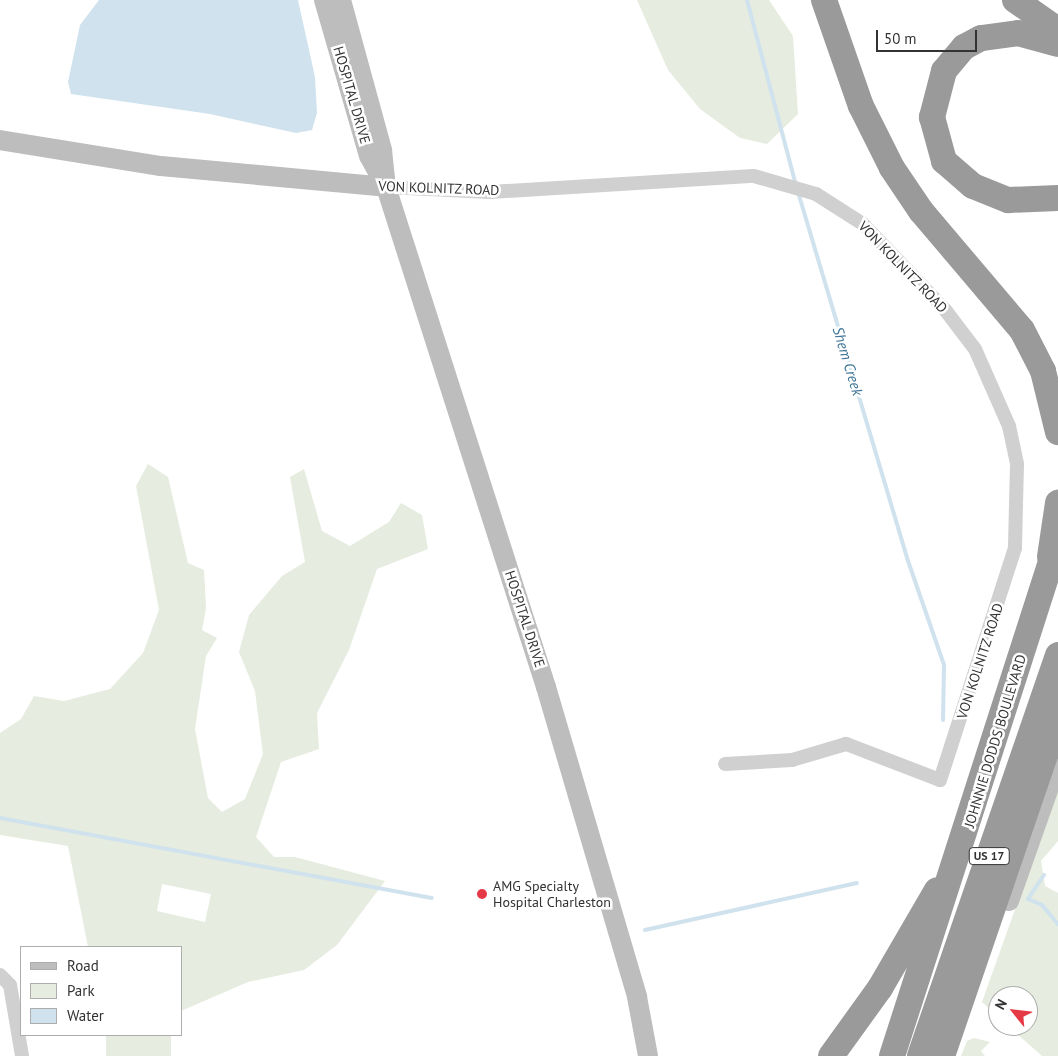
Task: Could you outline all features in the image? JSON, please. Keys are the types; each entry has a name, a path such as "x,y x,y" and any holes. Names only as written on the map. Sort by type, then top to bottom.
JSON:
{"highway":[{"path":"824,0 861,106 892,168 921,211 1022,330 1043,371 1058,432"},
{"path":"1015,0 1058,30"},
{"path":"1058,44 1018,34 981,38 964,47 941,77 932,117 944,161 973,186 1008,200 1058,198"},
{"path":"1048,570 1058,503"},
{"name":"JOHNNIE DODDS BOULEVARD","path":"892,1056 960,853 1058,540"},
{"name":"JOHNNIE DODDS BOULEVARD","path":"920,1056 1058,655"},
{"path":"942,1056 1043,763 1058,697"},
{"path":"831,1056 880,988 960,853"}],"street":[{"name":"HOSPITAL DRIVE","path":"324,0 369,156 386,187 546,687 635,989 648,1056"},
{"name":"HOSPITAL DRIVE","path":"341,0 382,150 386,187"},
{"name":"VON KOLNITZ ROAD","path":"0,140 162,166 386,187 490,192 754,176 816,194 863,224 946,311 975,349 1009,426 1017,464 1015,548 940,780 846,744 792,760 725,764"},
{"path":"953,1056 1058,762"},
{"path":"0,975 10,985 22,1056"}],"green space":[{"path":"637,0 769,0 793,36 798,114 767,144 740,138 700,109 668,70"},
{"path":"148,464 168,477 188,563 204,570 206,608 202,630 217,638 206,656 195,729 208,798 222,812 245,799 263,754 255,691 239,652 249,615 282,576 305,562 290,477 304,469 322,531 350,546 389,522 401,503 422,515 428,549 377,569 349,650 317,713 319,749 281,762 256,837 274,857 295,857 385,881 337,945 304,970 248,982 182,1011 182,946 88,946 68,846 0,835 0,733 21,719 34,696 64,701 110,689 143,653 159,610 136,486","holes":["162,884 211,894 205,922 157,911"]},
{"path":"1058,789 1058,841 1041,861 1045,886 1058,893 1058,1056 1042,1056 1019,1036 1038,1036 1038,986 988,986 988,1008 982,1002"},
{"path":"106,1036 171,1036 171,1056 106,1056"},
{"path":"974,1038 990,1042 981,1051 985,1056 961,1056 967,1041"}],"water":[{"path":"99,0 298,0 315,77 317,113 312,130 296,133 210,114 71,94 68,82 80,25"}],"waterway":[{"name":"Shem Creek","path":"747,0 796,186"},
{"name":"Shem Creek","path":"798,192 907,558 944,665 943,720"},
{"path":"0,818 432,898"},
{"name":"Shem Creek","path":"1044,875 1028,899 1042,905 1058,924"},
{"path":"645,930 857,883"}],"place":[{"name":"AMG Specialty Hospital Charleston","path":"482,894"}]}
